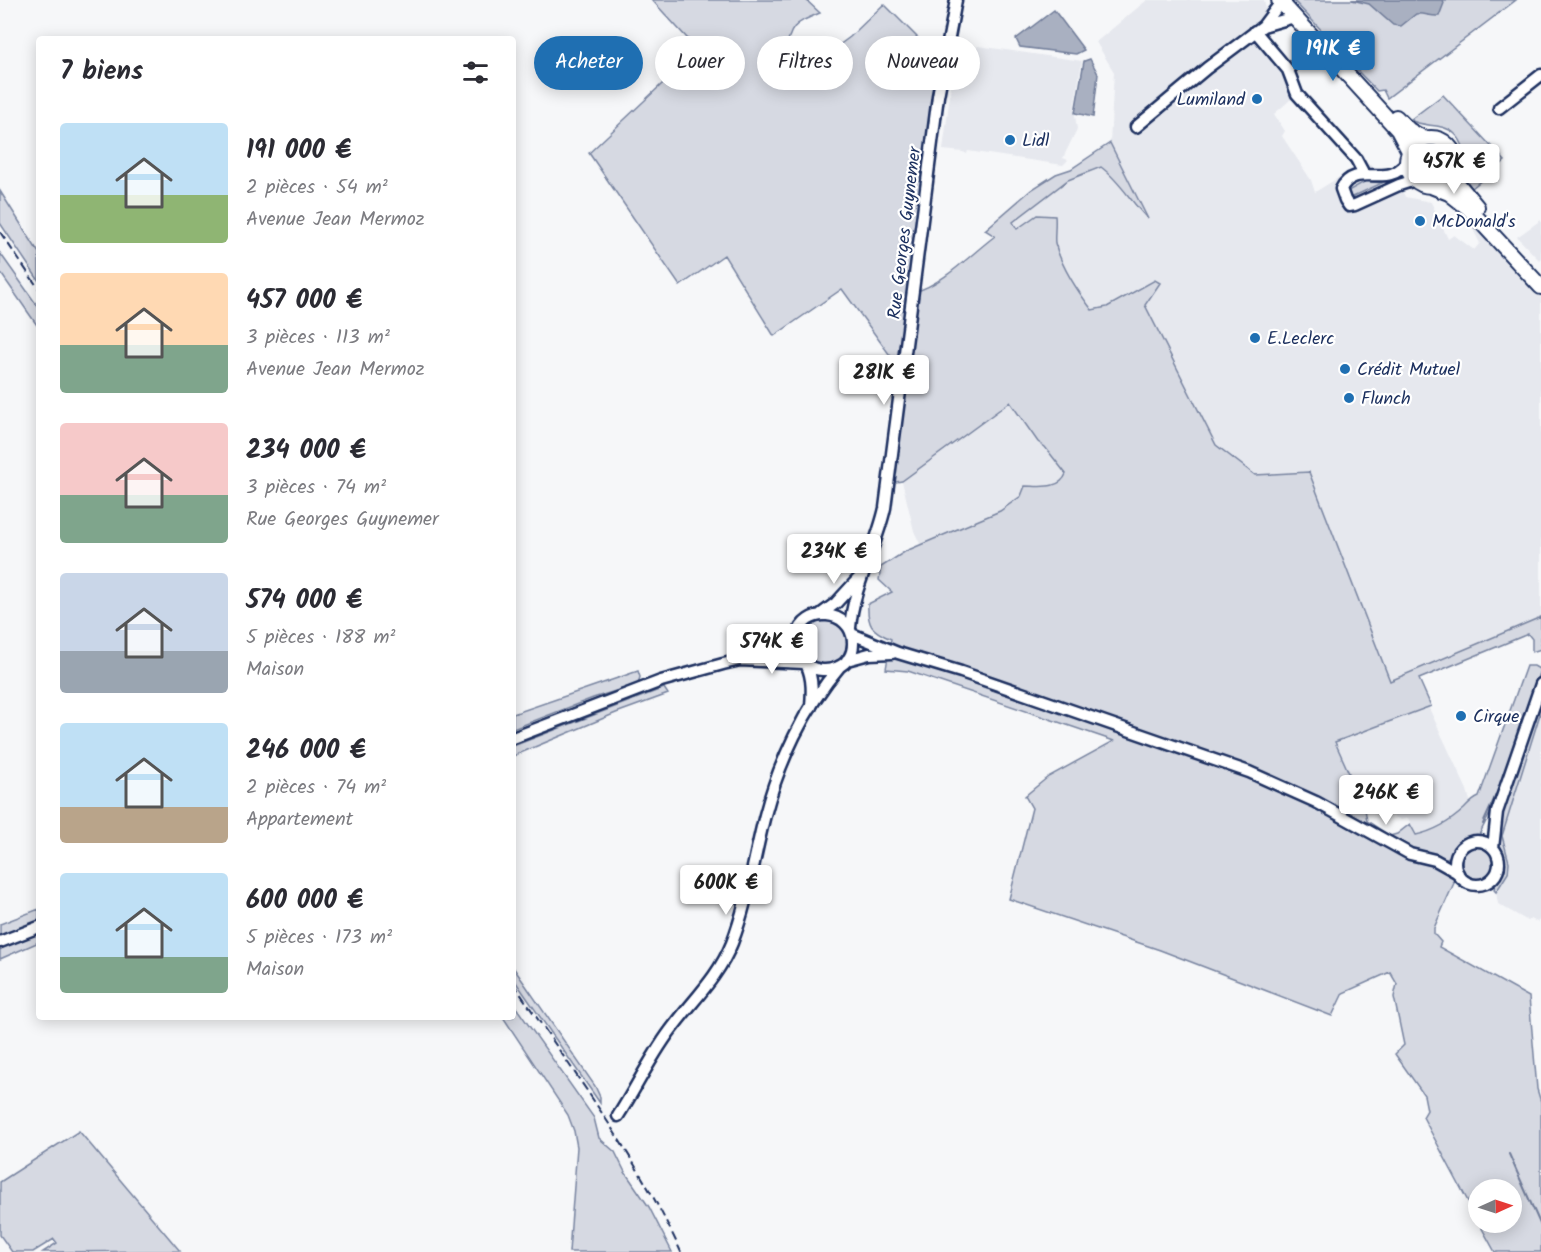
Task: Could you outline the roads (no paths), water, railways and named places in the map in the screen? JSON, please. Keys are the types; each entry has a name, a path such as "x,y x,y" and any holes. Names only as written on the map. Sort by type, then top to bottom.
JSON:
{"main road":[{"path":"1283,1 1403,125 1425,139"},
{"path":"1303,21 1398,130 1408,157 1408,170 1415,180 1449,193 1468,208 1541,287"},
{"path":"1408,157 1416,143 1425,139 1440,140 1449,146 1455,160 1453,171 1445,182 1431,186"},
{"path":"1453,171 1458,184 1472,201 1541,277"}],"street":[{"name":"Rue Georges Guynemer","path":"851,631 855,597 881,527 886,499 938,96 956,0"},
{"path":"1136,127 1259,28 1283,1"},
{"path":"1259,28 1291,18 1303,21"},
{"path":"1259,28 1288,70 1297,94 1356,159 1364,174"},
{"path":"1499,108 1541,75"},
{"path":"1408,157 1399,171 1388,175 1364,174 1347,181 1341,189 1349,206 1415,180"},
{"name":"Rue Georges Guynemer","path":"821,614 836,603 863,574"},
{"path":"516,737 661,681 740,660 782,642 798,632 807,620 821,614 837,617 851,631 898,652 970,674 1249,772 1323,806 1410,855 1435,860 1449,859 1456,855 1462,847 1474,842 1486,830 1497,812 1541,684"},
{"path":"618,1116 645,1067 671,1029 703,992 724,962 742,914 778,770 811,707 853,648 851,631"},
{"path":"798,632 797,648 806,664 812,684 811,707"},
{"path":"740,660 771,660 806,664 827,671 869,654 898,652"},
{"path":"1493,848 1497,812"},
{"path":"1456,855 1455,864 1463,880 1479,885 1489,882 1496,875 1499,866 1498,856 1493,848 1484,842 1474,842"},
{"path":"1435,860 1458,873"},
{"path":"0,942 36,928"}],"water":[{"path":"1352,0 1443,0 1444,3 1439,16 1416,14 1401,26 1393,25 1369,4"},
{"path":"1054,10 1084,50 1076,54 1020,47 1016,39"},
{"path":"1090,59 1098,74 1093,117 1075,113 1084,61"}],"waterway":[{"path":"1537,682 1541,671"},
{"path":"1483,824 1500,786"},
{"path":"1509,1154 1541,1226"}],"railway":[{"path":"0,232 36,285"},
{"path":"516,987 624,1148 664,1216 681,1252"}],"place":[{"name":"Lumiland","path":"1257,99"},
{"name":"Lidl","path":"1010,140"},
{"name":"McDonald's","path":"1420,221"},
{"name":"E.Leclerc","path":"1255,338"},
{"name":"Crédit Mutuel","path":"1345,369"},
{"name":"Flunch","path":"1349,398"},
{"name":"Cirque","path":"1461,716"}]}
